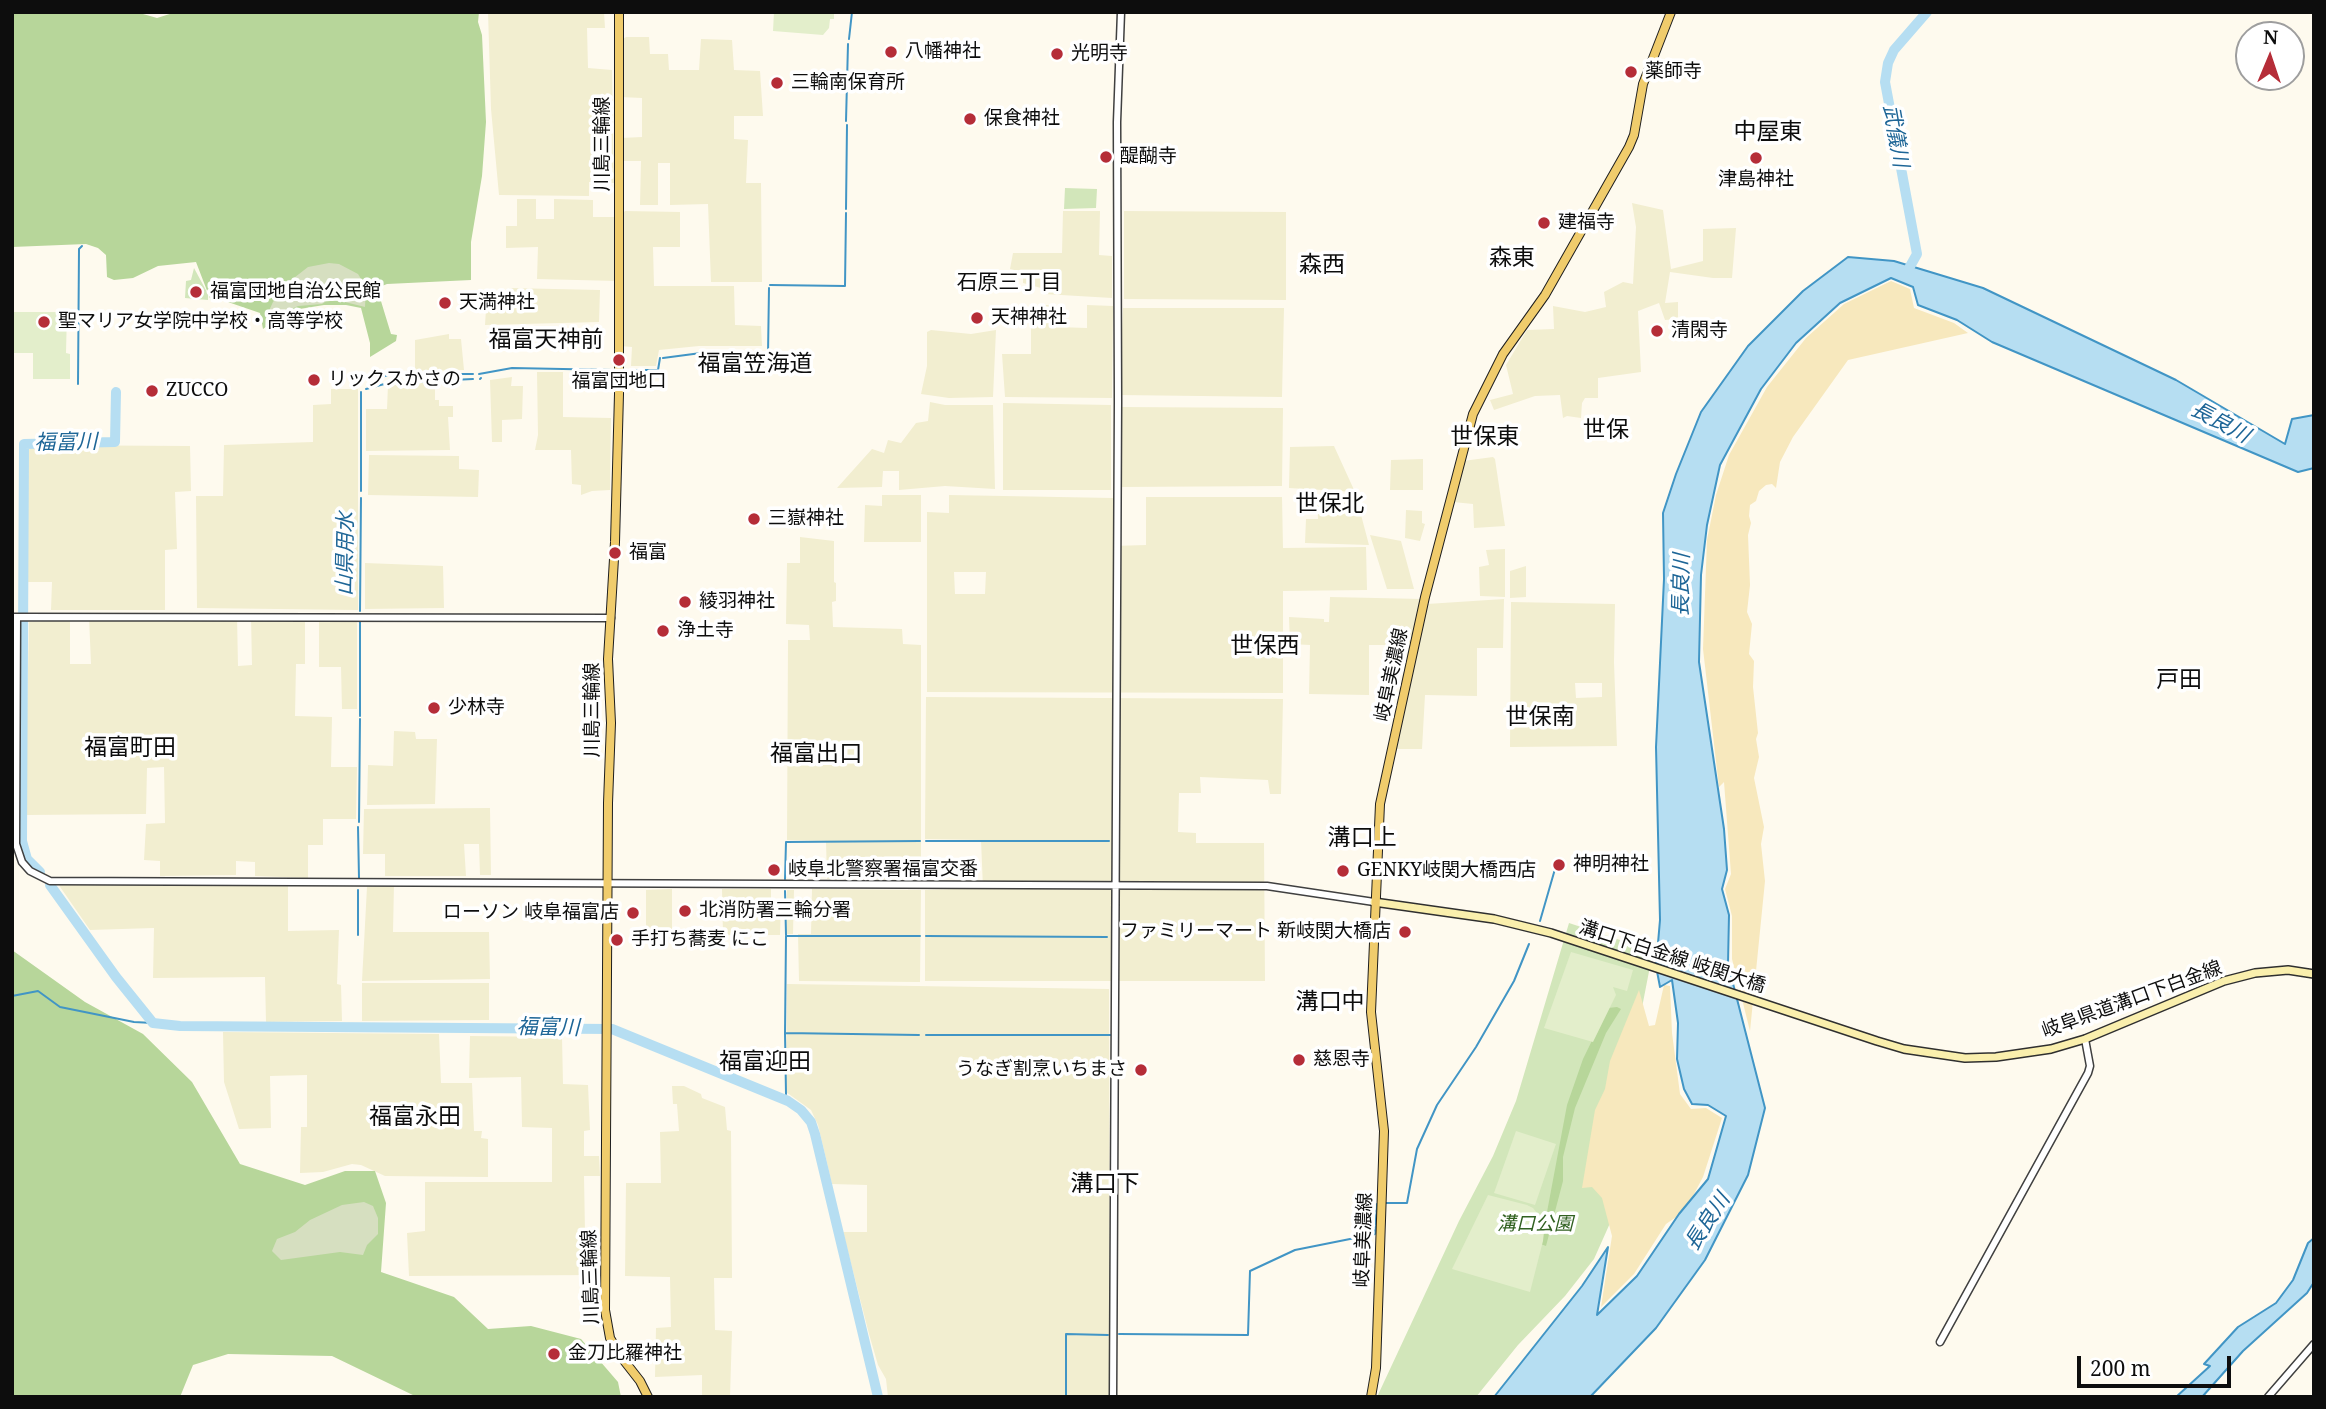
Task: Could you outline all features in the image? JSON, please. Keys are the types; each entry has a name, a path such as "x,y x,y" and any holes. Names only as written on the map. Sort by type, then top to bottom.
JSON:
{"main road":[{"name":"川島三輪線","path":"620,12 619,394 608,659 611,723 608,803 606,1325 615,1348 640,1381 648,1397"},
{"name":"岐阜美濃線","path":"1371,1397 1376,1368 1384,1131 1371,1017 1380,804 1425,597 1469,425 1503,354 1545,295 1629,147 1634,135 1643,84 1671,12"},
{"name":"溝口下白金線 岐関大橋","path":"1374,902 1494,919 1551,933 1839,1029"},
{"name":"岐阜県道溝口下白金線","path":"1839,1029 1904,1049 1965,1058 2020,1055 2084,1039 2224,981 2255,973 2288,970 2314,974"}],"street":[{"path":"1113,1397 1117,122 1121,12"},
{"path":"611,618 19,617 16,844 22,862 40,878 50,881 1267,886 1374,902"},
{"path":"1940,1342 2088,1073 2090,1066 2084,1039"},
{"path":"2268,1397 2314,1344"}],"shaded area":[{"path":"488,12 604,12 605,28 587,28 588,68 612,70 614,183 589,182 589,196 499,195 491,109"},
{"path":"649,37 650,54 668,54 669,70 699,70 701,39 732,40 734,70 760,71 763,116 734,116 734,139 748,140 746,183 761,183 762,282 711,282 708,204 670,205 670,163 658,163 658,205 640,205 641,161 621,161 621,138 642,137 642,98 620,97 623,39"},
{"path":"517,199 536,199 536,219 554,219 554,199 593,200 593,217 615,217 617,281 537,279 538,247 506,248 506,226 517,226"},
{"path":"1632,203 1663,210 1671,269 1703,261 1703,229 1736,228 1732,278 1670,272 1665,303 1678,302 1678,319 1665,320 1659,303 1638,311 1641,372 1598,378 1598,398 1585,398 1581,418 1563,418 1560,395 1535,396 1494,410 1490,400 1513,394 1506,365 1527,330 1554,329 1553,306 1585,312 1606,307 1604,292 1623,282 1633,284 1636,227"},
{"path":"625,211 680,212 680,247 653,247 654,286 734,286 735,325 761,326 762,346 699,346 659,350 656,366 631,366 632,347 620,346"},
{"path":"1063,211 1100,211 1099,255 1112,256 1112,298 1044,294 1041,288 1023,283 1023,272 1010,269 1013,253 1062,253"},
{"path":"1124,211 1286,212 1286,300 1124,299"},
{"path":"509,288 600,290 599,322 485,325 486,309 508,308"},
{"path":"1043,305 1057,305 1057,327 1087,328 1087,305 1113,306 1112,398 1005,397 1002,354 1031,354 1031,324 1042,322"},
{"path":"1123,308 1284,308 1282,397 1119,395"},
{"path":"931,330 971,334 996,330 993,397 949,398 921,394 927,366 927,332"},
{"path":"449,334 449,339 461,339 464,370 415,371 415,340"},
{"path":"537,372 563,372 563,417 611,418 610,490 581,495 581,485 572,484 571,450 535,450 538,435"},
{"path":"512,377 511,386 523,386 522,419 502,420 502,442 492,442 490,380"},
{"path":"435,382 435,400 439,400 439,406 453,406 453,417 448,417 450,450 366,451 366,409 387,409 388,385"},
{"path":"331,389 358,389 358,610 197,608 196,496 223,496 224,445 313,442 313,405 331,404"},
{"path":"930,402 945,405 993,405 995,489 945,486 899,490 899,471 883,471 882,487 837,488 872,449 884,453 888,440 901,443 916,423 928,421"},
{"path":"1003,403 1111,405 1111,490 1003,490"},
{"path":"1122,407 1283,408 1282,486 1120,487"},
{"path":"28,445 190,446 191,491 175,492 177,549 165,550 165,610 51,610 52,582 24,582"},
{"path":"1334,446 1355,492 1289,488 1290,447"},
{"path":"369,455 459,456 459,469 479,470 478,497 368,495"},
{"path":"1493,457 1505,526 1474,528 1473,504 1453,502 1463,461"},
{"path":"1423,459 1423,490 1390,490 1391,460"},
{"path":"882,495 921,495 921,542 864,542 865,505 882,506"},
{"path":"949,495 1113,498 1113,546 1146,545 1146,497 1282,497 1283,548 1366,547 1367,590 1283,591 1283,693 927,692 927,512 949,513","holes":["954,572 986,572 985,594 955,594"]},
{"path":"1317,495 1356,496 1369,545 1305,543 1306,519 1318,519"},
{"path":"1406,510 1422,511 1422,523 1425,524 1420,541 1405,538"},
{"path":"1370,535 1401,541 1414,589 1387,589"},
{"path":"800,537 834,541 836,601 832,602 833,627 902,629 903,644 921,645 921,880 827,879 826,841 787,840 788,640 810,640 809,625 786,624 787,563 800,563"},
{"path":"1505,549 1505,597 1480,596 1479,567 1489,565 1486,550"},
{"path":"365,563 443,566 444,608 365,609"},
{"path":"1526,566 1526,597 1510,598 1510,571"},
{"path":"1330,597 1422,599 1412,645 1369,645 1369,695 1309,694 1310,645 1290,644 1289,617 1324,619 1324,622 1329,622"},
{"path":"1504,599 1503,648 1477,648 1477,696 1425,695 1422,749 1394,749 1427,604"},
{"path":"1511,602 1615,604 1617,746 1510,747","holes":["1575,683 1602,683 1602,697 1576,698"]},
{"path":"237,616 238,666 252,665 251,617 305,618 305,664 296,664 295,716 332,717 331,767 357,767 356,819 323,819 323,845 308,845 308,878 255,876 255,862 236,861 236,875 160,876 160,861 144,860 146,824 165,823 164,767 147,768 146,814 25,815 29,622 70,620 70,664 91,664 89,617"},
{"path":"319,617 357,617 357,709 342,709 341,667 319,667"},
{"path":"926,697 1283,699 1281,794 1270,794 1268,780 1200,777 1201,793 1179,793 1178,832 1196,833 1196,843 1264,843 1265,981 925,981 925,890 983,888 981,840 925,839"},
{"path":"394,731 415,732 416,739 437,739 435,804 367,805 368,765 393,766"},
{"path":"490,808 491,875 480,875 479,844 464,844 466,876 385,876 385,854 363,854 364,809"},
{"path":"56,881 288,885 288,931 339,930 337,984 341,985 342,1021 266,1022 265,977 153,978 154,928 90,930"},
{"path":"394,884 393,932 489,932 490,979 362,981 367,887"},
{"path":"672,889 672,935 646,934 646,890"},
{"path":"722,889 771,889 771,901 781,901 780,935 723,935"},
{"path":"812,889 921,890 920,982 799,981 798,934 811,934"},
{"path":"787,890 794,890 793,934 786,934"},
{"path":"362,983 489,983 489,1020 362,1021"},
{"path":"787,984 1109,989 1110,1397 888,1397 886,1379 878,1365 843,1232 867,1232 867,1185 832,1184 818,1125 811,1110 786,1092"},
{"path":"223,1032 439,1034 441,1083 472,1083 474,1131 482,1131 481,1138 488,1139 488,1177 385,1176 361,1165 352,1164 323,1172 300,1173 301,1127 307,1127 307,1075 270,1076 271,1128 239,1129 224,1082"},
{"path":"470,1036 562,1037 563,1084 588,1085 590,1130 584,1131 584,1156 599,1156 600,1176 584,1176 585,1232 598,1232 598,1275 409,1276 407,1233 425,1231 425,1182 552,1182 552,1128 522,1127 521,1077 469,1078"},
{"path":"672,1086 684,1086 701,1094 702,1098 725,1107 727,1130 731,1131 732,1278 714,1278 715,1330 732,1331 730,1397 702,1397 702,1375 655,1377 656,1328 671,1327 670,1277 625,1276 626,1183 661,1183 660,1132 679,1131 677,1104 673,1104"}],"green space":[{"path":"12,12 136,12 157,18 176,12 479,12 486,122 482,176 471,242 471,280 387,284 377,288 391,334 397,335 396,341 370,357 370,343 361,308 324,305 287,311 263,329 260,313 225,301 211,301 196,262 158,266 133,278 114,280 107,277 106,255 98,248 86,244 12,247"},
{"path":"774,12 834,12 834,19 830,19 829,28 823,35 773,31"},
{"path":"1065,188 1097,189 1096,208 1064,209"},
{"path":"339,264 358,274 366,287 365,307 328,300 322,304 298,306 277,316 265,327 273,302 290,281 308,267"},
{"path":"194,268 208,294 208,300 185,298 186,281 191,280"},
{"path":"12,312 67,312 66,353 70,354 70,379 33,379 33,353 12,353"},
{"name":"溝口公園","path":"1569,923 1653,951 1638,1028 1619,1203 1594,1259 1476,1397 1377,1397 1459,1221 1493,1156 1516,1101"},
{"path":"12,950 85,1002 143,1034 192,1082 240,1164 305,1185 345,1171 375,1171 386,1203 381,1272 454,1297 488,1329 531,1326 581,1339 618,1382 621,1397 417,1397 332,1356 228,1354 193,1365 180,1397 12,1397"},
{"path":"1571,952 1633,970 1627,991 1613,987 1616,995 1593,1042 1544,1028"},
{"path":"1608,1008 1621,1009 1606,1033 1575,1108 1563,1157 1563,1181 1546,1246 1538,1243 1547,1212 1567,1105 1583,1059"},
{"path":"1516,1131 1556,1144 1535,1205 1494,1193"},
{"path":"1488,1195 1527,1205 1533,1208 1545,1223 1530,1292 1452,1269"},
{"path":"364,1202 373,1206 378,1218 378,1234 367,1245 363,1255 340,1252 281,1260 272,1251 277,1239 295,1232 310,1220 342,1205"}],"sand":[{"path":"1891,281 1910,289 1914,308 1954,323 1968,333 1848,360 1793,437 1780,462 1776,488 1772,484 1766,485 1759,491 1756,501 1750,505 1750,585 1747,612 1752,624 1749,654 1754,661 1753,687 1759,757 1754,778 1764,827 1761,844 1765,881 1750,1031 1732,959 1732,916 1725,889 1731,874 1724,782 1719,787 1703,649 1707,540 1716,495 1729,455 1767,387 1806,338 1844,304"},
{"path":"1664,985 1670,986 1672,1033 1680,1094 1691,1109 1706,1108 1722,1118 1703,1177 1685,1211 1666,1224 1634,1274 1601,1307 1612,1236 1602,1198 1592,1187 1582,1188 1595,1110 1605,1089 1610,1061 1639,990 1649,1026 1655,1025"}],"water":[{"name":"長良川","path":"1848,257 1894,261 1983,288 2176,380 2285,444 2292,419 2314,415 2314,468 2298,472 1992,342 1957,320 1918,305 1913,287 1891,278 1840,303 1796,343 1761,389 1720,465 1707,525 1701,575 1699,662 1724,829 1727,870 1722,889 1729,915 1728,964 1765,1108 1748,1175 1705,1260 1656,1328 1590,1397 1494,1397 1582,1286 1608,1247 1597,1315 1637,1276 1679,1214 1708,1179 1726,1116 1708,1105 1692,1104 1684,1089 1677,1059 1678,1023 1672,980 1660,987 1656,966 1660,920 1656,747 1664,579 1663,513 1701,412 1748,346 1803,291"},
{"path":"2314,1238 2314,1282 2307,1293 2243,1351 2202,1397 2176,1397 2210,1366 2204,1364 2238,1327 2276,1303 2293,1280 2308,1243"}],"waterway":[{"name":"山県用水","path":"849,39 852,12"},
{"name":"武儀川","path":"1908,270 1917,254 1885,82 1888,63 1894,50 1927,12"},
{"name":"山県用水","path":"846,121 848,44"},
{"name":"山県用水","path":"846,209 847,125"},
{"name":"山県用水","path":"770,285 845,286 846,213"},
{"path":"78,384 79,249 82,246"},
{"name":"山県用水","path":"768,354 769,288"},
{"name":"山県用水","path":"663,358 701,353 764,354"},
{"name":"山県用水","path":"623,370 658,370 660,358"},
{"name":"山県用水","path":"479,374 512,368 614,370"},
{"path":"373,380 388,375 409,374"},
{"path":"414,374 473,374"},
{"name":"山県用水","path":"366,389 388,383 473,379"},
{"name":"福富川","path":"40,872 27,859 22,841 24,444 115,442 116,392"},
{"name":"山県用水","path":"361,392 361,491"},
{"name":"山県用水","path":"360,611 361,498"},
{"name":"山県用水","path":"360,621 360,716"},
{"name":"山県用水","path":"359,822 360,719"},
{"name":"山県用水","path":"358,827 359,878"},
{"path":"785,879 786,842 920,841"},
{"path":"926,841 1109,841"},
{"path":"1540,921 1555,869"},
{"name":"福富川","path":"50,885 116,977 153,1023 180,1026 612,1029 788,1101 801,1110 811,1122 815,1134 878,1397"},
{"name":"山県用水","path":"358,890 358,935"},
{"path":"785,891 786,935"},
{"path":"785,1033 786,936 920,936"},
{"path":"926,936 1107,937"},
{"path":"1386,1203 1407,1203 1417,1149 1437,1105 1476,1047 1514,981 1529,944"},
{"path":"12,996 38,991 60,1007 134,1022 153,1023"},
{"path":"786,1094 785,1033 919,1035"},
{"path":"926,1035 1111,1035"},
{"path":"1119,1334 1248,1335 1250,1271 1295,1250 1375,1234 1377,1204"},
{"path":"1066,1397 1066,1334 1108,1335"}],"place":[{"name":"八幡神社","path":"891,52"},
{"name":"光明寺","path":"1057,54"},
{"name":"薬師寺","path":"1631,72"},
{"name":"三輪南保育所","path":"777,83"},
{"name":"保食神社","path":"970,119"},
{"name":"醍醐寺","path":"1106,157"},
{"name":"津島神社","path":"1756,158"},
{"name":"建福寺","path":"1544,223"},
{"name":"福富団地自治公民館","path":"196,292"},
{"name":"天満神社","path":"445,303"},
{"name":"天神神社","path":"977,318"},
{"name":"聖マリア女学院中学校・高等学校","path":"44,322"},
{"name":"清閑寺","path":"1657,331"},
{"name":"福富団地口","path":"619,360"},
{"name":"リックスかさの","path":"314,380"},
{"name":"ZUCCO","path":"152,391"},
{"name":"三嶽神社","path":"754,519"},
{"name":"福富","path":"615,553"},
{"name":"綾羽神社","path":"685,602"},
{"name":"浄土寺","path":"663,631"},
{"name":"少林寺","path":"434,708"},
{"name":"神明神社","path":"1559,865"},
{"name":"岐阜北警察署福富交番","path":"774,870"},
{"name":"GENKY岐関大橋西店","path":"1343,871"},
{"name":"北消防署三輪分署","path":"685,911"},
{"name":"ローソン 岐阜福富店","path":"633,913"},
{"name":"ファミリーマート 新岐関大橋店","path":"1405,932"},
{"name":"手打ち蕎麦 にこ","path":"617,940"},
{"name":"慈恩寺","path":"1299,1060"},
{"name":"うなぎ割烹いちまさ","path":"1141,1070"},
{"name":"金刀比羅神社","path":"554,1354"}],"district":[{"name":"中屋東","path":"1768,132"},
{"name":"森東","path":"1512,258"},
{"name":"森西","path":"1322,265"},
{"name":"石原三丁目","path":"1009,283"},
{"name":"福富天神前","path":"546,340"},
{"name":"福富笠海道","path":"755,364"},
{"name":"世保","path":"1606,430"},
{"name":"世保東","path":"1485,437"},
{"name":"世保北","path":"1330,504"},
{"name":"世保西","path":"1265,646"},
{"name":"戸田","path":"2179,680"},
{"name":"世保南","path":"1540,717"},
{"name":"福富町田","path":"130,748"},
{"name":"福富出口","path":"816,754"},
{"name":"溝口上","path":"1362,838"},
{"name":"溝口中","path":"1330,1002"},
{"name":"福富迎田","path":"765,1062"},
{"name":"福富永田","path":"415,1117"},
{"name":"溝口下","path":"1105,1184"}]}
